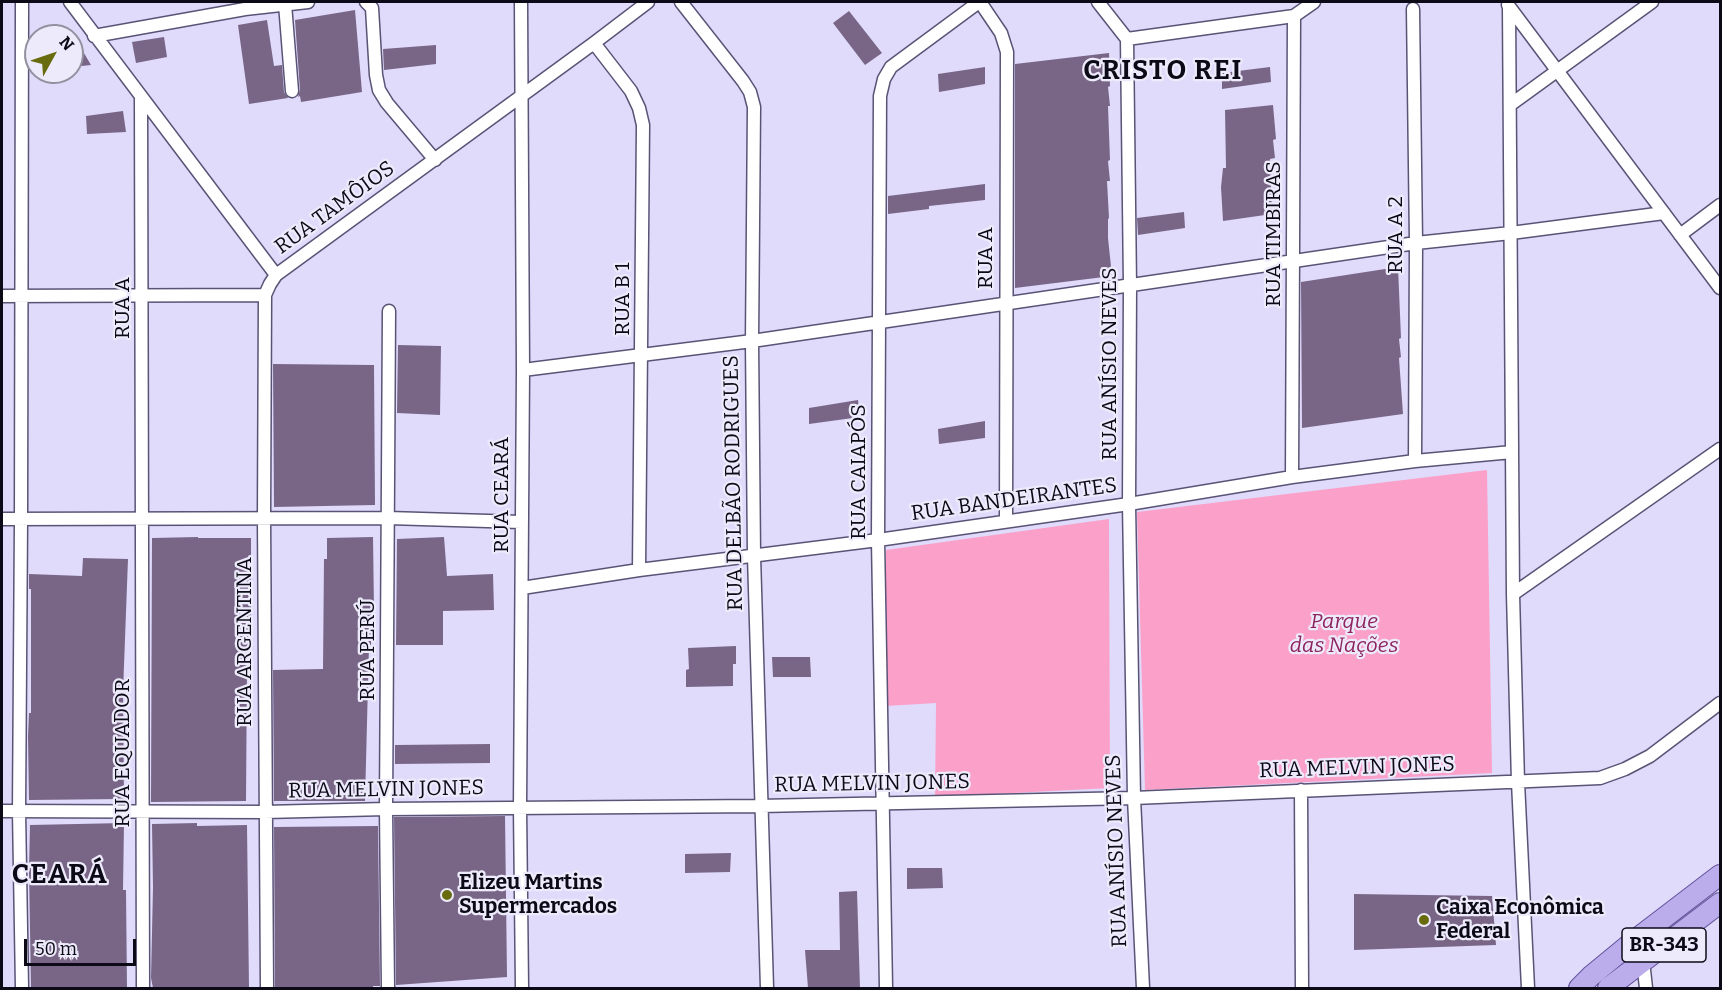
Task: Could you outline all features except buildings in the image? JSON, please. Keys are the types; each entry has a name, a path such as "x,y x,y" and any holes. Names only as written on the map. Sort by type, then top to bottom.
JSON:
{"main road":[{"name":"BR-343","path":"1579,988 1631,943 1720,875"},
{"name":"BR-343","path":"1608,988 1720,903"}],"street":[{"path":"22,2 19,811 22,988"},
{"path":"70,2 276,275"},
{"path":"94,36 244,5 308,2"},
{"path":"366,2 372,8 375,75 379,90 387,104 435,160"},
{"name":"RUA CEARÁ","path":"521,2 523,370 520,807 522,988"},
{"name":"RUA TAMÔIOS","path":"265,295 276,275 594,44 648,2"},
{"name":"RUA DELBÃO RODRIGUES","path":"681,2 743,81 750,92 754,107 752,341 754,556 767,988"},
{"name":"RUA A","path":"980,2 1001,33 1006,52 1006,521"},
{"name":"RUA CAIAPÓS","path":"886,988 878,540 880,96 884,79 891,67 980,2"},
{"path":"1098,2 1127,39 1294,16 1314,2"},
{"path":"1509,105 1652,2"},
{"path":"285,4 292,91"},
{"path":"1507,4 1720,288"},
{"path":"1507,4 1513,594 1518,782 1528,988"},
{"name":"RUA A 2","path":"1413,9 1416,243 1415,461"},
{"name":"RUA TIMBIRAS","path":"1292,477 1294,16"},
{"name":"RUA ANÍSIO NEVES","path":"1127,39 1130,286 1129,504 1134,798 1143,988"},
{"name":"RUA B 1","path":"594,44 631,92 639,108 643,125 639,570"},
{"name":"RUA A","path":"141,99 142,518"},
{"path":"1680,235 1720,205"},
{"path":"523,370 752,341 1416,243 1511,234 1664,213"},
{"path":"2,296 265,295"},
{"name":"RUA ARGENTINA","path":"265,295 267,988"},
{"name":"RUA PERÚ","path":"388,988 386,809 389,311"},
{"path":"1513,594 1720,449"},
{"name":"RUA BANDEIRANTES","path":"522,588 1129,504 1292,477 1415,461 1512,452"},
{"name":"RUA EQUADOR","path":"142,518 143,988"},
{"path":"2,519 388,518 521,522"},
{"name":"RUA MELVIN JONES","path":"2,811 265,812 520,807 760,806 1134,798 1600,778 1625,769 1650,756 1720,703"},
{"path":"1300,790 1302,988"},
{"path":"1642,961 1646,988"}],"green space":[{"name":"Parque das Nações","path":"1487,470 1492,773 1145,790 1137,512"},
{"path":"1109,519 1110,788 935,797 936,703 886,706 886,550"}],"place":[{"name":"Elizeu Martins Supermercados","path":"447,895"},
{"name":"Caixa Econômica Federal","path":"1424,920"}],"district":[{"name":"CRISTO REI","path":"1163,71"},
{"name":"CEARÁ","path":"60,875"}]}
